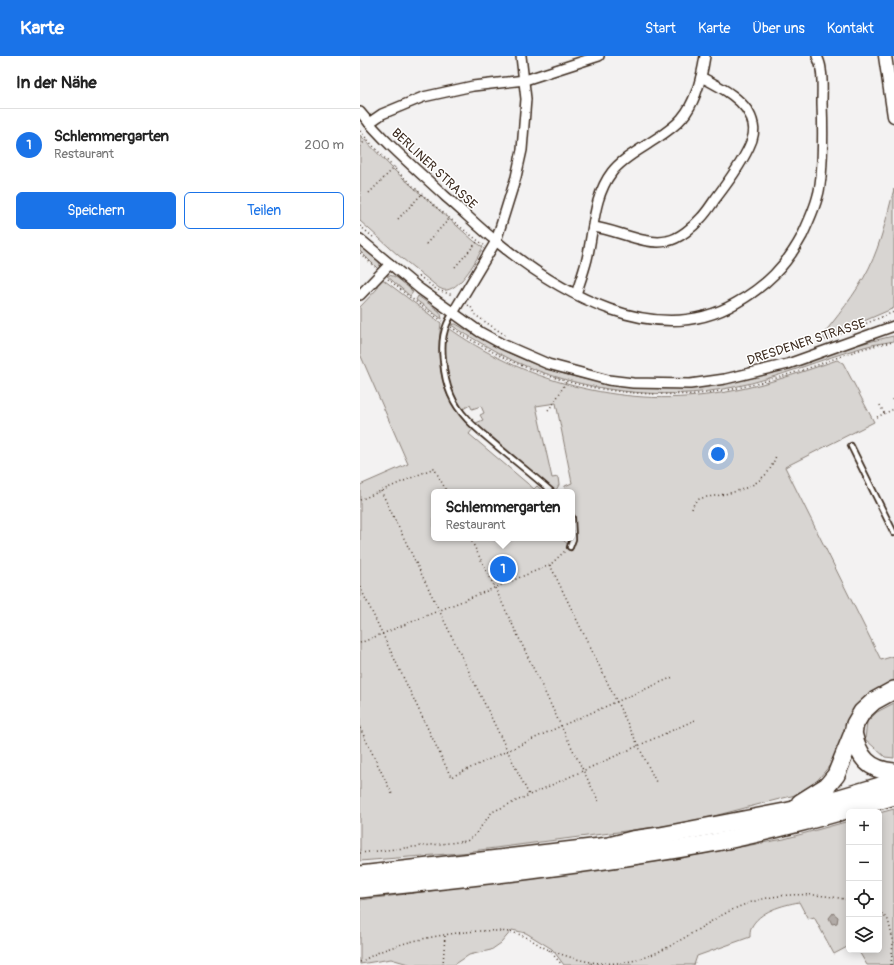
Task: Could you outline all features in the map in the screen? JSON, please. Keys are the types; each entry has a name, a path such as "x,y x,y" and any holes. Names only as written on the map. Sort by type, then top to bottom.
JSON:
{"highway":[{"path":"784,812 818,793 827,786 836,775 853,733 855,724 862,712 874,701 894,690"},
{"path":"853,733 860,754 866,761 875,768 894,772"},
{"path":"360,875 609,846 632,840 660,836 816,805 894,782"},
{"path":"360,889 581,864 702,845 820,818 894,796"}],"street":[{"path":"453,313 496,241 514,183 522,150 526,98 521,56"},
{"path":"369,123 382,114 423,97 473,86 525,80 599,56"},
{"path":"576,294 587,259 592,227 602,189 613,172 629,157 668,131 682,118 693,99 701,77 705,56"},
{"name":"BERLINER STRASSE","path":"360,112 391,146 496,241 526,264 552,281 599,305 619,312 647,319 668,321 696,319 728,308 754,293 776,274 793,252 806,228 819,194 822,160 823,127 821,69 817,56"},
{"path":"885,56 894,116"},
{"path":"592,227 603,228 628,236 658,242 668,241 691,228 701,218 720,192 750,147 754,133 753,123 749,114 739,101 726,89 701,77"},
{"name":"DRESDENER STRASSE","path":"360,239 420,290 480,332 502,344 548,364 608,380 633,383 690,384 725,379 788,364 894,326"},
{"path":"360,295 390,264"}],"lane":[{"path":"453,313 446,324 442,349 444,375 451,396 462,413 478,429 548,489"},
{"path":"852,446 894,533"},
{"path":"570,547 572,541"}],"path":[{"path":"360,131 422,194 486,247"},
{"path":"360,146 367,139"},
{"path":"369,193 395,168"},
{"path":"398,219 422,194"},
{"path":"426,244 450,218"},
{"path":"360,226 378,242"},
{"path":"455,266 478,241"},
{"path":"360,253 412,300 468,338 517,364 566,382 602,390 632,394 674,395 713,392 742,387 793,373 834,358 894,342"},
{"path":"414,272 437,290 452,294 471,308 475,315 508,337"},
{"path":"814,345 894,312"},
{"path":"548,410 554,403 566,382"},
{"path":"892,399 894,403"},
{"path":"880,405 884,414"},
{"path":"877,417 894,409"},
{"path":"692,509 696,500 748,488 760,480 769,470 776,456"},
{"path":"360,500 434,468 445,489"},
{"path":"381,491 529,795"},
{"path":"472,541 599,802"},
{"path":"360,643 550,565 557,561 570,547"},
{"path":"550,565 656,782"},
{"path":"360,587 451,777 508,752 561,726 673,677"},
{"path":"360,853 467,841 474,836 492,812 695,720"},
{"path":"360,728 393,796"},
{"path":"360,962 391,947 412,941 445,935 483,931 502,931 521,935 547,949 592,963 636,961 650,956 685,938 725,914 760,899 774,896 803,894 846,899"},
{"path":"882,913 888,920 894,943 891,965"},
{"path":"443,965 445,935"},
{"path":"547,949 562,965"},
{"path":"587,965 592,963"}],"shaded area":[{"path":"360,135 394,170 474,241 483,247 468,272 453,288 444,290 439,288 398,255 360,221"},
{"path":"894,189 894,308 818,341 839,315 869,268 880,239"},
{"path":"360,245 378,261 380,264 379,270 360,251"},
{"path":"386,275 398,278 413,292 410,296"},
{"path":"381,278 441,323 439,346 440,370 446,393 451,403 473,429 469,434 534,489 431,489 431,541 564,541 573,549 576,535 575,489 564,489 565,486 572,483 556,403 536,406 552,478 558,477 559,485 557,489 553,489 476,423 483,420 480,415 484,413 481,406 472,409 470,405 463,409 448,379 445,359 446,326 475,345 507,362 539,375 574,386 609,393 644,397 679,397 714,394 776,380 837,360 843,363 874,422 785,467 881,660 894,656 894,681 887,684 852,711 831,764 815,783 795,795 687,823 472,852 360,861 360,485 408,464 360,354 360,307 377,289 377,283"},
{"path":"418,296 439,311 442,319 416,300"},
{"path":"454,324 529,362 567,375 622,386 649,388 705,386 732,382 791,367 868,342 893,336 894,341 864,347 767,379 734,387 678,393 650,393 622,391 594,386 566,380 540,371 514,361 490,348 451,325"},
{"path":"894,703 894,758 885,757 865,739 867,722 877,712"},
{"path":"894,809 894,965 867,965 860,953 882,953 882,812"},
{"path":"846,822 846,948 834,954 814,917 808,919 799,902 779,907 765,913 755,922 751,929 750,937 697,956 694,965 564,965 552,949 526,933 512,930 501,943 491,950 469,955 454,965 412,965 391,959 360,964 360,900 669,860 784,839"},
{"path":"833,913 838,917 837,923 832,924 829,918"}],"place":[{"name":"Schlemmergarten","path":"503,569"}]}
